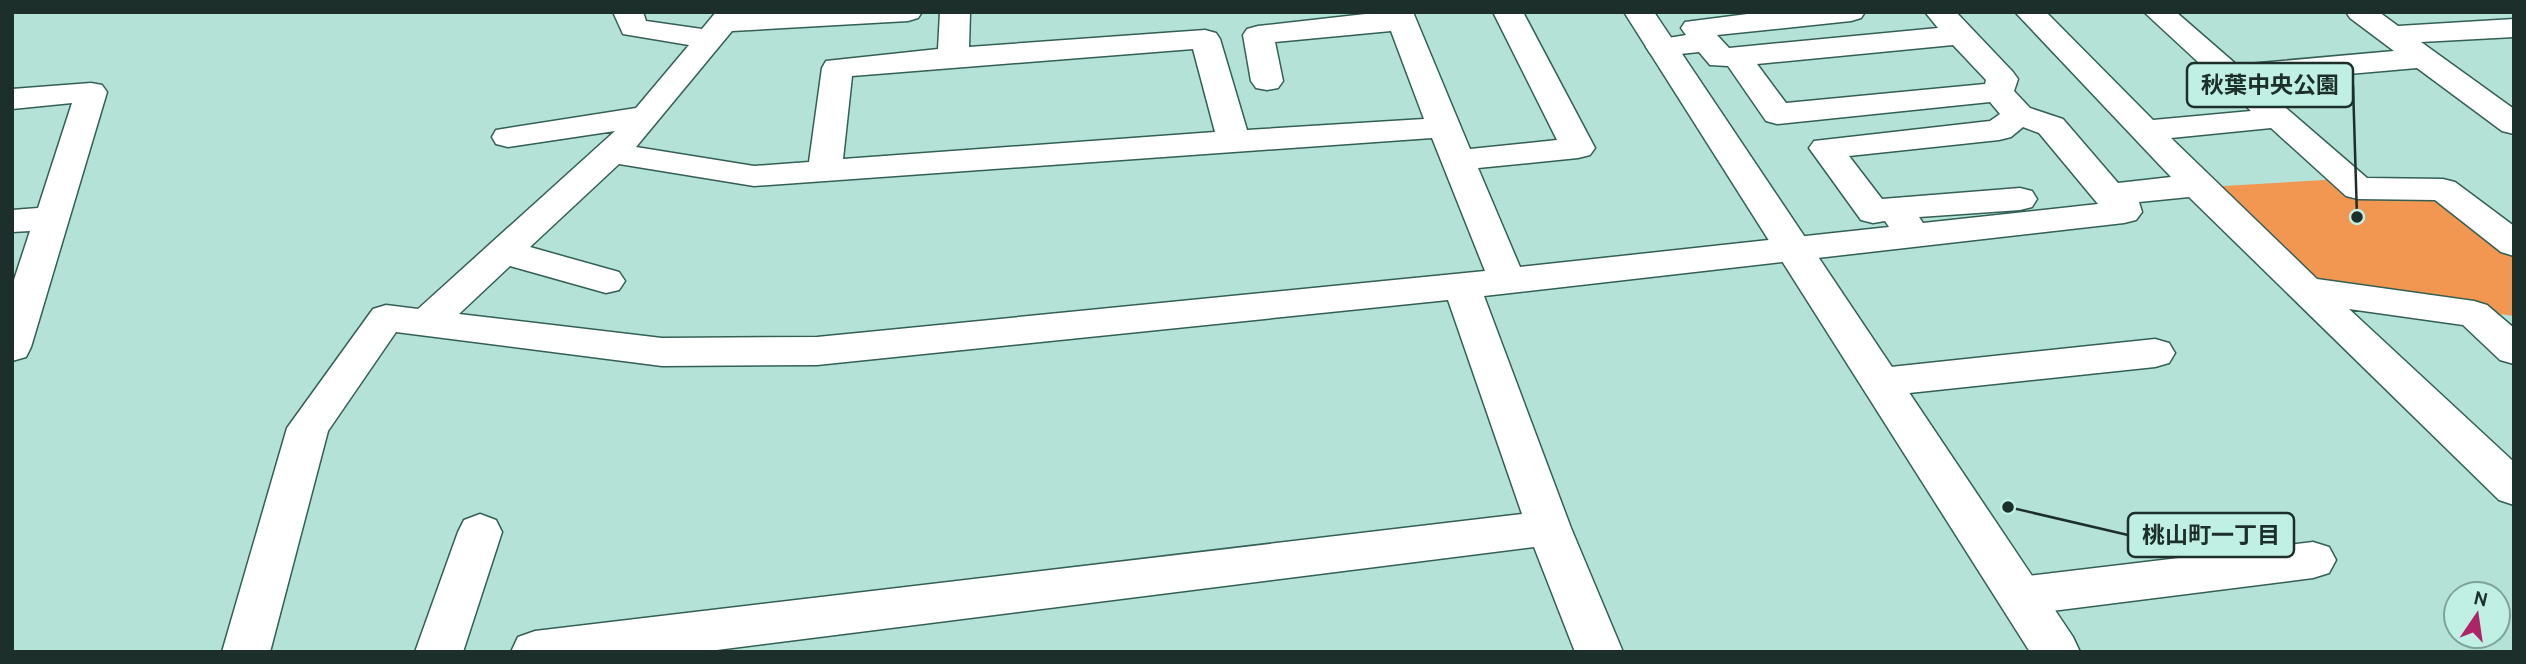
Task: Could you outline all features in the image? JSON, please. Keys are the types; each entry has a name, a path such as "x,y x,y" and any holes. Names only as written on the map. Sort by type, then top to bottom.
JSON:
{"street":[{"path":"628,12 634,27 722,25 908,12"},
{"path":"955,12 964,56"},
{"path":"964,56 975,30 1206,12"},
{"path":"1458,160 1578,148 1508,12"},
{"path":"1639,12 2056,652"},
{"path":"1851,12 1696,28 1721,58 1950,24 2002,79 2008,103 1999,130 1826,148 1873,212 1894,208 2080,195 2095,178"},
{"path":"2029,12 2198,185 2514,488"},
{"path":"2158,12 2358,188 2443,190 2508,235"},
{"path":"2360,12 2514,124"},
{"path":"1268,81 1252,24 1400,17 1507,281"},
{"path":"427,321 612,153 722,25"},
{"path":"2392,35 2514,28"},
{"path":"825,171 837,68 964,56 1205,39 1234,141"},
{"path":"1661,47 1707,42"},
{"path":"1737,57 1777,114 2008,103 2051,126 2124,212"},
{"path":"2229,75 2423,58"},
{"path":"12,99 91,92 12,347"},
{"path":"508,137 646,116"},
{"path":"2146,131 2278,118"},
{"path":"612,153 754,176 1444,127"},
{"path":"2124,212 2119,194 2198,185"},
{"path":"1894,208 1914,236"},
{"path":"246,652 308,428 386,318 662,352 817,351 1462,286 2124,212"},
{"path":"12,221 52,218"},
{"path":"504,252 606,281"},
{"path":"1462,286 1549,528 1599,652"},
{"path":"2309,290 2514,320"},
{"path":"2474,314 2514,350"},
{"path":"1881,382 2155,353"},
{"path":"536,652 1549,528"},
{"path":"439,652 480,531"},
{"path":"2020,596 2313,559"}],"shaded area":[{"path":"2358,178 2439,187 2514,247 2514,316 2312,287 2206,187"}],"place":[{"name":"秋葉中央公園","path":"2357,217"},
{"name":"桃山町一丁目","path":"2008,507"}]}
